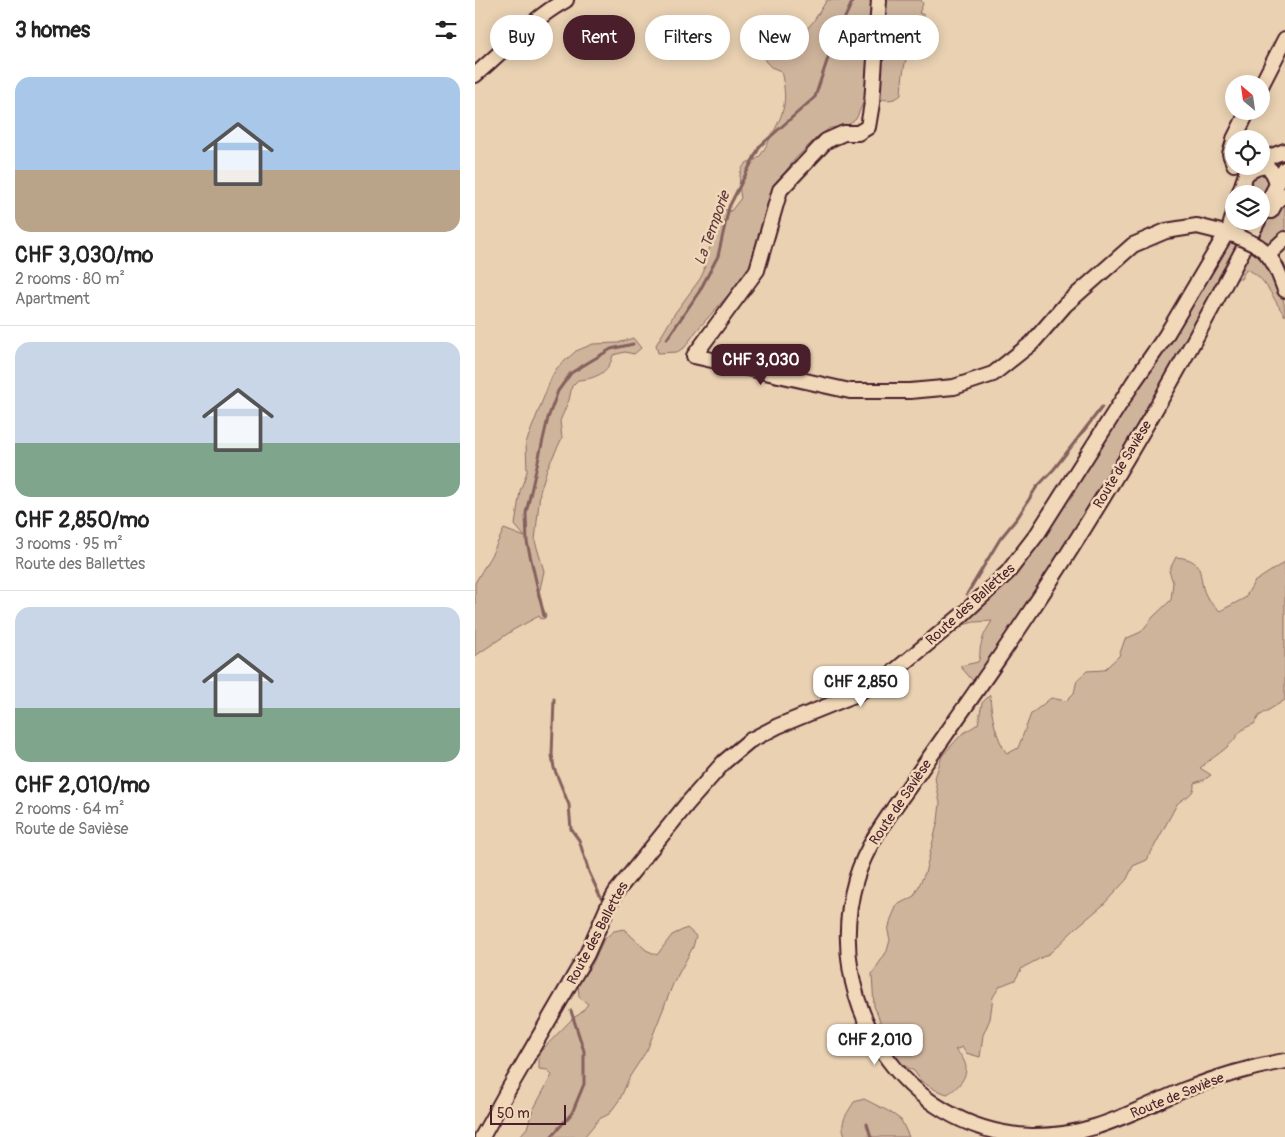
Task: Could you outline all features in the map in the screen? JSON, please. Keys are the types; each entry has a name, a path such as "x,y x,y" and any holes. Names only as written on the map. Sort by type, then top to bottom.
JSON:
{"street":[{"path":"475,75 491,62 520,32 566,0"},
{"path":"879,0 872,103 867,127 858,133 844,134 826,142 779,190 757,270 694,356 850,391 910,391 954,387 993,374 1032,343 1065,305 1133,245 1166,231 1197,226 1231,234 1263,251 1277,270 1285,290"},
{"path":"1267,75 1285,39"},
{"path":"1270,157 1285,151"},
{"path":"1270,203 1281,189 1285,168"},
{"path":"1270,169 1281,189"},
{"name":"Route de Savièse","path":"1270,212 1281,189"},
{"name":"Route des Ballettes","path":"482,1137 587,954 616,892 687,804 724,762 749,741 778,726 852,696 889,675 977,602 1008,572 1038,533 1133,383 1231,234 1230,230"},
{"name":"Route de Savièse","path":"1253,230 1189,350 1116,477 1025,620 890,815 867,852 853,892 848,929 848,949 854,991 861,1013 878,1046 890,1062 918,1090 939,1107 959,1118 993,1131 1050,1136 1090,1130 1114,1122 1203,1082 1285,1061"},
{"path":"1263,251 1285,239"}],"shaded area":[{"path":"827,0 921,0 923,4 919,13 924,15 819,15 819,60 906,60 901,95 889,100 866,96 856,119 847,126 830,128 817,137 795,159 776,184 749,267 737,285 697,330 685,347 677,352 658,353 656,345 704,271 705,259 713,240 715,218 722,209 731,211 741,198 740,173 744,165 761,155 782,113 785,98 781,71 771,67 765,60 809,60 809,26"},
{"path":"1252,175 1267,175 1271,184 1270,186 1248,185"},
{"path":"1285,200 1285,232 1279,238 1269,242 1257,238 1263,230 1270,230 1270,218"},
{"path":"1231,242 1239,245 1117,462 1069,540 974,682 960,666 978,662 983,638 992,621 974,622 959,626 980,606 1225,246"},
{"path":"1249,250 1264,262 1276,278 1283,297 1285,316 1269,289 1253,272 1246,269 1241,279 1234,279"},
{"path":"633,338 641,348 634,354 625,352 613,355 605,371 590,378 578,380 572,386 569,400 560,421 562,438 547,469 540,492 535,541 544,571 537,594 546,615 545,618 541,619 539,616 513,630 475,656 475,583 504,529 525,537 515,525 520,491 527,472 526,443 552,376 557,368 576,351 593,344 618,343"},
{"path":"1176,557 1187,559 1198,566 1204,592 1212,604 1220,611 1245,598 1254,582 1285,562 1285,700 1259,716 1254,724 1241,731 1227,747 1200,768 1211,775 1204,780 1194,783 1193,791 1177,804 1147,860 1133,866 1127,879 1102,906 1050,953 1022,968 1015,980 1000,986 993,997 990,1019 983,1035 980,1057 966,1053 962,1047 955,1050 965,1064 966,1070 963,1080 947,1094 936,1090 922,1082 914,1071 903,1065 882,1037 880,1021 874,1006 872,974 887,951 890,940 888,931 897,905 914,896 925,873 938,821 940,803 935,778 942,756 962,734 978,724 982,703 990,695 995,726 1003,748 1007,754 1018,748 1031,714 1051,698 1066,701 1074,693 1077,680 1087,671 1104,670 1119,656 1125,639 1141,632 1153,617 1171,600 1173,582 1169,571"},
{"path":"687,928 696,936 693,947 673,984 647,1050 630,1076 620,1099 609,1114 599,1119 584,1137 519,1137 527,1128 532,1112 552,1075 548,1070 539,1069 539,1053 588,1004 579,997 578,983 592,965 604,939 614,931 624,929 646,950 657,955 672,935"},
{"path":"864,1099 890,1112 901,1120 909,1137 846,1137 843,1123 846,1115 854,1102"}],"waterway":[{"name":"La Temporie","path":"667,339 699,292 718,256 729,207 760,146 815,97 832,46 853,0"},
{"name":"La Temporie","path":"544,616 527,542 526,513 548,418 558,391 571,373 611,349 633,344"},
{"path":"967,594 1000,539 1018,517 1036,488 1054,469 1102,407"},
{"name":"La Temporie","path":"554,699 552,755 554,768 569,805 571,829 579,840 589,872 601,898"},
{"name":"La Temporie","path":"551,1137 572,1113 584,1084 584,1051 571,1011"},
{"path":"867,1124 871,1137"}]}
